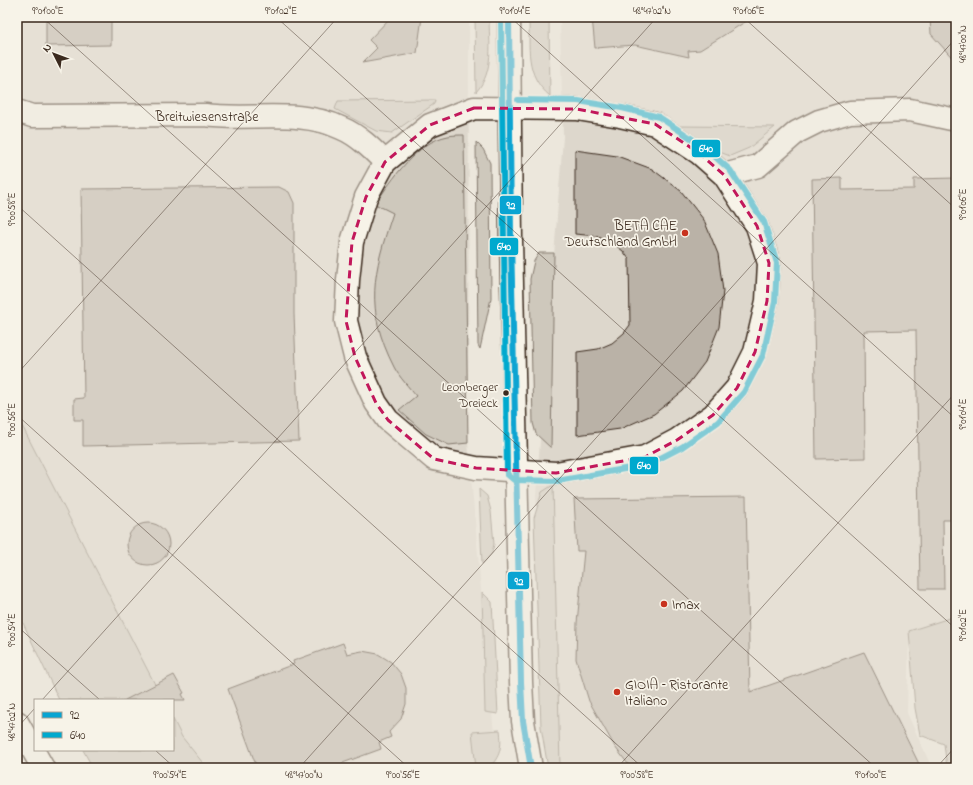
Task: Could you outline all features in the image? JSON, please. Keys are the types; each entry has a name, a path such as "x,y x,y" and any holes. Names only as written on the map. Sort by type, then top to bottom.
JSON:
{"main road":[{"path":"509,17 516,472 522,706 531,768"},
{"path":"474,108 510,108 577,110 620,116 655,124 699,153 724,175 757,226 769,263 767,301 755,352 736,388 713,415 677,440 645,458 556,473 516,472 476,468 434,459 388,420 376,403 354,357 346,320 352,242 366,198 384,162 430,125 474,108"},
{"path":"724,175 758,166 797,132 819,121 850,112 910,110 956,120"},
{"name":"Breitwiesenstraße","path":"17,111 32,116 206,115 221,117 271,116 308,118 342,128 366,144 384,162"},
{"path":"17,722 43,768"}],"highlighted area":[{"path":"474,108 577,109 655,124 699,153 724,175 757,226 769,263 767,301 755,352 737,388 713,415 677,440 645,457 556,473 476,468 434,459 388,420 376,403 355,357 346,321 352,242 366,197 385,162 430,125"}],"shaded area":[{"path":"17,17 469,17 468,443 497,768 208,768 182,737 174,721 174,699 162,699 17,416"},
{"path":"475,17 489,17 490,47 490,56 486,75 476,92"},
{"path":"529,17 549,17 550,96 542,88 532,70 529,50"},
{"path":"560,17 956,17 956,620 909,632 907,713 932,768 549,768 546,758 542,685 536,495 563,137"},
{"path":"435,100 434,104 392,133 376,131 335,109 338,101"},
{"path":"680,126 775,127 749,148 730,156 702,145"},
{"path":"464,135 468,443 449,445 426,434 399,410 416,396 394,367 378,326 375,308 377,273 380,254 393,213 375,204 406,163 426,146 436,140 448,136"},
{"path":"476,142 483,149 490,163 491,298 480,349 478,345"},
{"path":"539,253 554,253 551,448 536,434 533,423 530,279 534,261"},
{"path":"17,416 162,699 59,699 17,610"},
{"path":"553,485 560,767 574,768 548,768 541,727 534,518 542,492"},
{"path":"479,489 487,496 491,511 494,544 492,553 482,564"},
{"path":"482,592 492,602 498,714 485,712"},
{"path":"956,616 956,768 947,768 944,744 920,735 915,708 909,631"},
{"path":"174,721 182,737 207,768 93,768 84,751 174,751"},
{"path":"500,730 501,746 496,760 488,768 476,768 472,732"}],"building":[{"path":"46,17 111,17 111,45 46,46"},
{"path":"391,17 422,17 417,53 362,63 377,48 369,40"},
{"path":"592,17 753,17 700,50 688,51 689,57 635,45 595,48"},
{"path":"930,17 956,17 956,62 931,34"},
{"path":"575,150 617,156 652,169 681,191 704,220 718,254 723,291 719,327 705,362 683,391 654,414 620,429 577,435 577,352 598,349 612,343 624,333 630,325 629,259 623,251 611,242 596,236 575,234"},
{"path":"842,178 842,190 914,189 914,179 956,178 956,520 943,520 944,589 920,589 916,330 864,331 865,458 816,459 812,179"},
{"path":"279,187 289,192 294,203 294,314 299,441 83,446 83,420 74,420 74,399 84,398 81,189"},
{"path":"746,497 750,692 864,652 921,768 631,768 615,747 589,701 576,659 577,623 584,551 577,551 574,499"},
{"path":"148,523 163,529 169,544 163,559 148,565 133,559 127,544 133,529"},
{"path":"343,643 347,654 362,651 378,654 391,662 401,674 406,688 406,704 401,719 389,732 391,737 379,742 381,749 329,768 257,768 228,689 294,664 293,661"},
{"path":"174,675 184,693 182,694 185,700 174,699 127,699"}],"transit line":[{"name":"640","path":"501,17 507,474 514,480 557,481 647,465 682,447 718,422 744,392 763,355 775,302 777,263 764,222 730,170 703,146 659,117 622,108 578,101 518,100"},
{"name":"92","path":"509,17 511,240 521,682 523,721 531,768"}],"place":[{"name":"BETA CAE Deutschland GmbH","path":"685,233"},
{"name":"Leonberger Dreieck","path":"506,393"},
{"name":"Imax","path":"664,604"},
{"name":"GIOIA – Ristorante Italiano","path":"617,692"}]}
